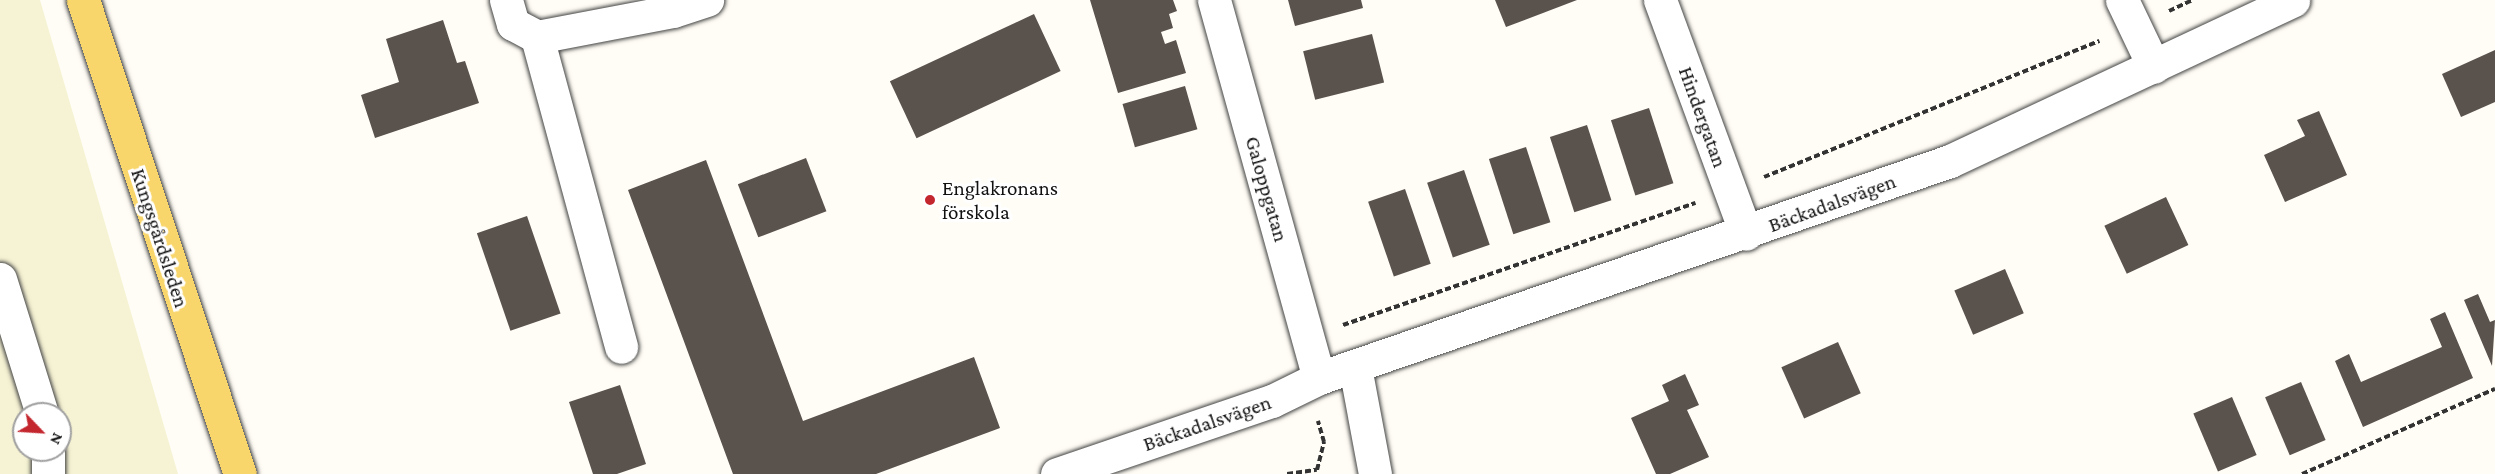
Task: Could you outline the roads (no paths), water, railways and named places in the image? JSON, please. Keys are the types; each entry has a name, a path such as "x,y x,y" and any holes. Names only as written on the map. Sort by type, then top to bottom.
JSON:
{"main road":[{"name":"Kungsgårdsleden","path":"83,0 240,474"}],"street":[{"path":"621,347 519,20 673,11 707,0"},
{"name":"Galoppgatan","path":"1214,0 1319,378"},
{"name":"Hindergatan","path":"1660,0 1746,234"},
{"path":"2122,0 2154,67"},
{"name":"Bäckadalsvägen","path":"1057,474 1272,401 1319,378 1746,234 1950,161 2293,0"},
{"path":"0,279 38,402"},
{"path":"1355,367 1375,474"}],"place":[{"name":"Englakronans förskola","path":"930,200"}]}
